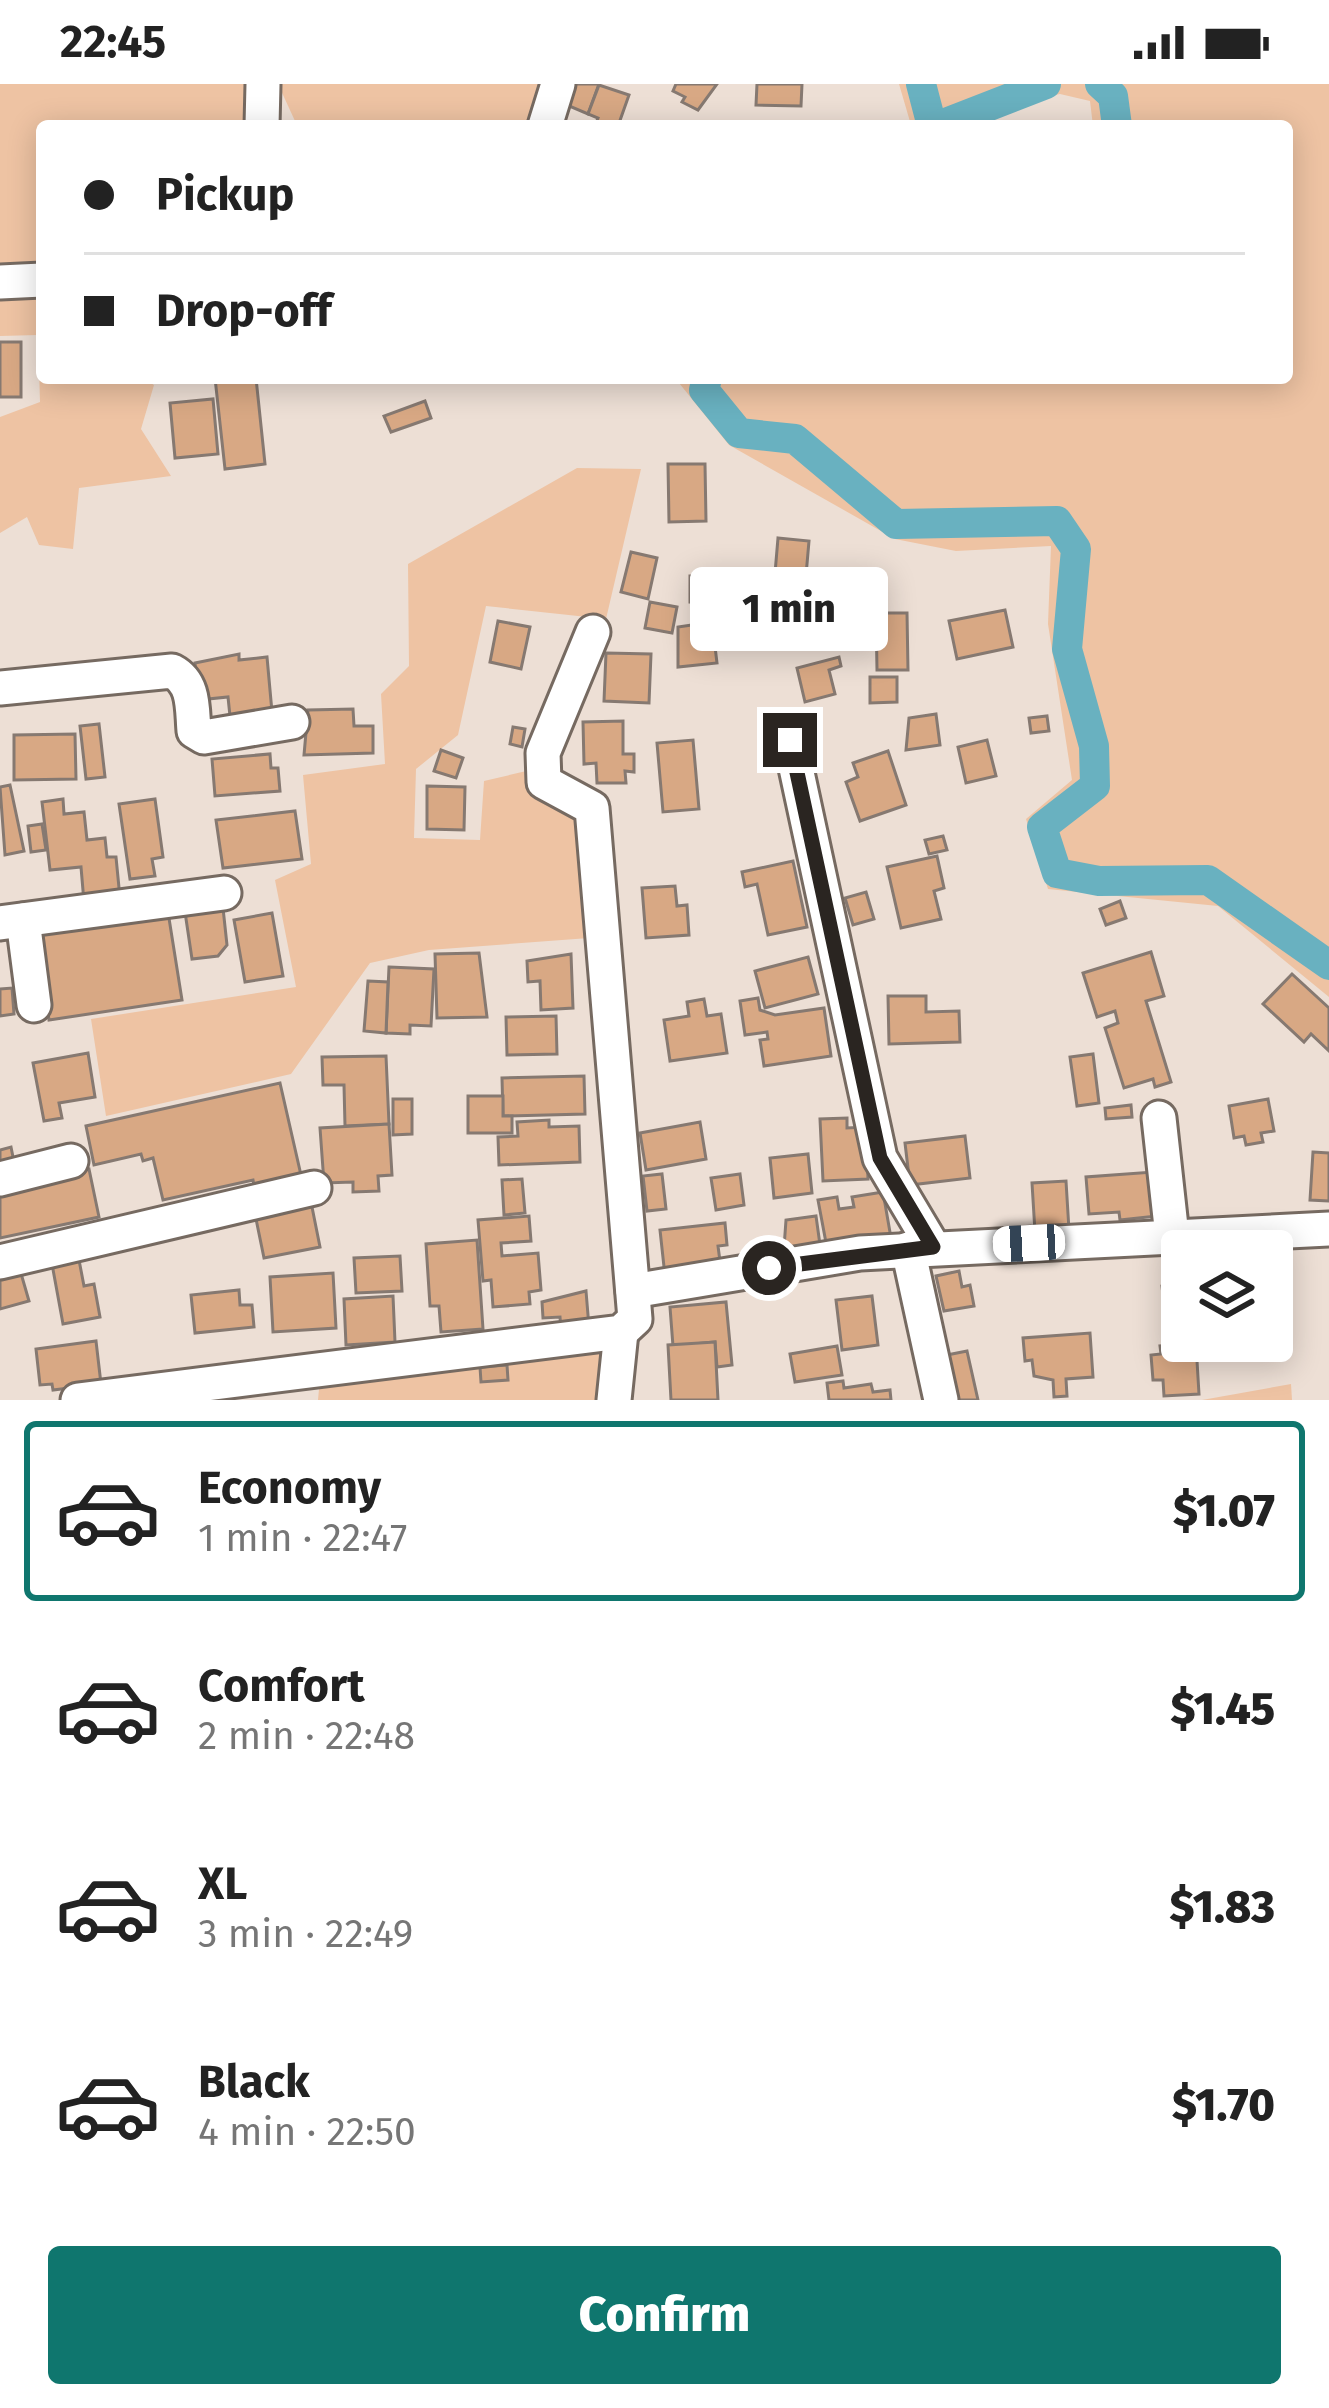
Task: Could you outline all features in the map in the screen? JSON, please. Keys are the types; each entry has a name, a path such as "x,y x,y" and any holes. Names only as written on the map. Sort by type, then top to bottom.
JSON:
{"street":[{"path":"262,120 263,84"},
{"path":"547,120 558,84"},
{"path":"0,282 36,280"},
{"path":"78,1400 621,1332 634,1319 592,808 544,782 543,753 593,632"},
{"path":"0,688 172,671 182,676 190,692 194,731 204,737 292,722"},
{"path":"790,740 880,1158 921,1248 941,1400"},
{"path":"34,1004 12,921 224,893"},
{"path":"1160,1118 1171,1230"},
{"path":"0,1179 71,1162"},
{"path":"0,1262 314,1188"},
{"path":"1290,1230 1329,1228"},
{"path":"633,1291 921,1248 1161,1237"},
{"path":"614,1400 621,1332"}],"shaded area":[{"path":"0,84 248,84 245,120 36,120 36,264 0,266"},
{"path":"278,84 545,84 535,120 295,120"},
{"path":"899,84 1329,84 1329,997 1218,906 1048,889 1026,819 1072,780 1048,624 1051,546 956,551 895,539 729,445 680,384 1293,384 1293,120 1092,120 1090,101 1060,94 935,120 910,120"},
{"path":"36,291 36,335 0,336 0,293"},
{"path":"39,384 154,385 141,429 171,476 79,488 73,549 39,545 27,517 0,533 0,417 40,402"},
{"path":"577,468 641,469 606,619 486,606 458,735 416,769 414,838 480,840 484,781 535,769 587,813 589,938 429,950 370,963 291,1074 106,1116 91,1019 296,987 275,880 311,864 303,775 385,764 381,694 409,666 408,564"},
{"path":"607,1346 598,1400 318,1400 319,1389"},
{"path":"1291,1384 1292,1400 1202,1400"}],"building":[{"path":"569,84 599,84 588,114 562,103"},
{"path":"676,84 717,84 698,110 682,102 685,97 673,91"},
{"path":"757,84 802,84 801,106 756,105"},
{"path":"599,85 629,95 620,120 597,120 588,114"},
{"path":"0,342 21,342 21,397 0,397"},
{"path":"216,384 257,384 265,464 225,469"},
{"path":"213,399 218,454 175,458 170,403"},
{"path":"425,401 431,418 391,432 384,416"},
{"path":"668,464 705,464 706,521 669,522"},
{"path":"778,538 809,541 805,587 774,585"},
{"path":"631,552 657,558 648,599 621,592"},
{"path":"690,576 720,577 720,603 690,602"},
{"path":"650,602 677,607 672,633 645,628"},
{"path":"1005,610 1013,647 957,659 949,621"},
{"path":"876,613 907,613 908,670 877,670"},
{"path":"498,621 530,627 521,669 490,662"},
{"path":"712,622 717,663 678,667 678,627"},
{"path":"606,653 651,654 649,703 604,701"},
{"path":"239,654 239,660 267,657 272,712 230,716 228,697 198,700 195,663"},
{"path":"839,657 841,666 829,670 835,694 805,702 797,668"},
{"path":"870,677 897,677 897,702 870,703"},
{"path":"353,709 354,726 373,726 373,753 304,755 308,710"},
{"path":"936,714 940,745 906,750 909,718"},
{"path":"1047,716 1049,731 1031,733 1029,718"},
{"path":"623,721 623,754 634,754 634,772 625,771 626,783 597,783 596,763 584,764 583,722"},
{"path":"99,724 105,777 86,779 80,726"},
{"path":"513,727 525,729 522,747 510,744"},
{"path":"75,734 76,779 14,780 14,735"},
{"path":"693,740 699,809 663,812 657,743"},
{"path":"987,740 996,776 966,783 958,747"},
{"path":"441,750 463,758 456,778 434,771"},
{"path":"888,751 906,805 860,821 846,782 858,777 853,763"},
{"path":"270,754 271,768 278,768 280,791 215,796 212,759"},
{"path":"10,785 24,851 5,855 0,787"},
{"path":"427,786 465,787 464,830 427,829"},
{"path":"63,799 64,814 84,812 87,840 105,838 107,857 116,857 120,898 84,902 81,867 50,870 42,802"},
{"path":"155,799 163,857 152,859 155,876 130,879 119,804"},
{"path":"295,811 302,859 223,868 216,820"},
{"path":"42,824 46,850 31,852 28,826"},
{"path":"943,836 947,850 929,854 925,840"},
{"path":"937,856 944,888 934,891 941,919 901,928 887,867"},
{"path":"793,861 807,927 768,935 757,884 745,887 742,872"},
{"path":"675,886 677,906 687,905 689,935 646,938 642,888"},
{"path":"866,892 874,919 853,925 845,898"},
{"path":"1120,901 1126,918 1106,925 1100,909"},
{"path":"223,908 227,945 218,956 192,959 185,912"},
{"path":"168,912 182,1000 49,1020 36,933"},
{"path":"272,913 283,976 245,982 234,920"},
{"path":"1151,952 1164,996 1146,1001 1171,1082 1155,1087 1153,1079 1124,1088 1105,1028 1118,1023 1115,1011 1097,1017 1083,973"},
{"path":"479,953 487,1017 437,1018 435,954"},
{"path":"571,954 573,1008 541,1010 540,981 528,982 527,961"},
{"path":"808,957 818,994 765,1008 755,971"},
{"path":"389,967 434,969 431,1026 410,1025 410,1034 386,1033"},
{"path":"1292,974 1329,1008 1329,1051 1311,1034 1304,1042 1263,1004"},
{"path":"368,981 388,982 386,1033 364,1031"},
{"path":"12,988 14,1014 0,1016 0,989"},
{"path":"888,996 926,996 926,1012 959,1011 960,1042 889,1044"},
{"path":"758,998 760,1010 775,1015 824,1008 831,1056 764,1066 760,1040 768,1039 767,1032 745,1035 740,1001"},
{"path":"704,999 707,1016 721,1014 727,1053 670,1061 664,1020 689,1016 687,1002"},
{"path":"556,1016 557,1054 507,1055 506,1017"},
{"path":"88,1053 95,1097 59,1103 62,1118 44,1121 33,1063"},
{"path":"1093,1054 1099,1103 1077,1106 1070,1057"},
{"path":"386,1056 389,1124 345,1126 344,1085 323,1085 322,1057"},
{"path":"584,1076 585,1114 503,1116 502,1078"},
{"path":"280,1083 303,1184 256,1195 253,1180 163,1200 153,1158 143,1161 141,1154 94,1165 86,1126"},
{"path":"468,1096 503,1096 503,1116 512,1116 512,1133 468,1133"},
{"path":"393,1099 412,1099 412,1134 393,1135"},
{"path":"1268,1099 1274,1131 1261,1133 1263,1142 1246,1145 1244,1136 1234,1138 1229,1106"},
{"path":"1131,1105 1132,1117 1106,1119 1105,1108"},
{"path":"847,1118 847,1128 866,1127 868,1179 823,1181 820,1119"},
{"path":"549,1120 549,1127 579,1126 580,1162 499,1165 498,1137 518,1136 517,1122"},
{"path":"700,1122 706,1159 646,1170 640,1133"},
{"path":"389,1124 392,1175 378,1176 379,1191 353,1192 353,1182 324,1183 320,1128"},
{"path":"965,1136 970,1178 910,1185 905,1143"},
{"path":"11,1147 15,1167 0,1170 0,1150"},
{"path":"1313,1152 1329,1153 1329,1201 1310,1200"},
{"path":"808,1154 812,1193 774,1198 770,1158"},
{"path":"89,1169 99,1217 0,1238 0,1188"},
{"path":"1153,1172 1157,1216 1120,1220 1119,1212 1089,1214 1086,1177"},
{"path":"662,1174 666,1209 647,1211 643,1176"},
{"path":"740,1174 744,1205 716,1210 711,1178"},
{"path":"522,1179 525,1213 504,1215 502,1180"},
{"path":"1066,1181 1069,1230 1035,1232 1032,1183"},
{"path":"883,1192 891,1238 827,1248 818,1200 837,1197 839,1209 854,1207 852,1197"},
{"path":"310,1197 320,1247 264,1258 256,1219 275,1215 273,1204"},
{"path":"529,1216 531,1241 501,1243 502,1256 538,1253 541,1290 529,1292 530,1304 493,1307 491,1280 483,1281 478,1220"},
{"path":"816,1216 821,1252 797,1255 796,1247 784,1248 786,1220"},
{"path":"725,1223 727,1245 718,1246 721,1269 665,1276 660,1230"},
{"path":"477,1240 483,1329 441,1332 439,1306 430,1306 426,1244"},
{"path":"400,1256 402,1291 356,1293 354,1258"},
{"path":"79,1260 84,1286 94,1284 100,1317 63,1324 52,1264"},
{"path":"18,1263 29,1301 0,1309 0,1268"},
{"path":"959,1271 962,1287 970,1285 974,1306 944,1311 936,1276"},
{"path":"333,1273 336,1328 273,1332 270,1277"},
{"path":"239,1290 240,1305 252,1305 254,1327 195,1333 191,1295"},
{"path":"586,1291 589,1327 561,1330 560,1317 543,1318 542,1302"},
{"path":"393,1296 395,1342 346,1345 344,1299"},
{"path":"872,1296 878,1345 842,1350 836,1300"},
{"path":"726,1302 732,1365 717,1367 715,1342 673,1346 670,1307"},
{"path":"1090,1333 1093,1377 1066,1379 1067,1396 1054,1397 1053,1380 1034,1376 1032,1360 1025,1361 1023,1338"},
{"path":"96,1341 101,1384 53,1390 52,1384 40,1385 36,1349"},
{"path":"715,1342 718,1400 671,1400 668,1345"},
{"path":"837,1346 842,1375 795,1382 790,1354"},
{"path":"967,1351 978,1400 952,1400 942,1356"},
{"path":"1161,1354 1161,1362 1197,1362 1199,1394 1164,1396 1163,1380 1153,1380 1151,1355"},
{"path":"507,1365 508,1380 481,1382 480,1367"},
{"path":"843,1381 844,1388 871,1384 873,1392 890,1390 891,1400 829,1400 827,1383"}],"waterway":[{"path":"921,84 930,120"},
{"path":"953,120 1046,84"},
{"path":"1100,84 1113,96 1116,120"},
{"path":"706,384 704,390 739,433 795,439 896,524 1057,521 1076,549 1067,649 1094,746 1095,786 1042,827 1057,873 1099,881 1208,880 1329,965"}],"route":[{"path":"769,1268 933,1247 880,1158 790,740"}]}
